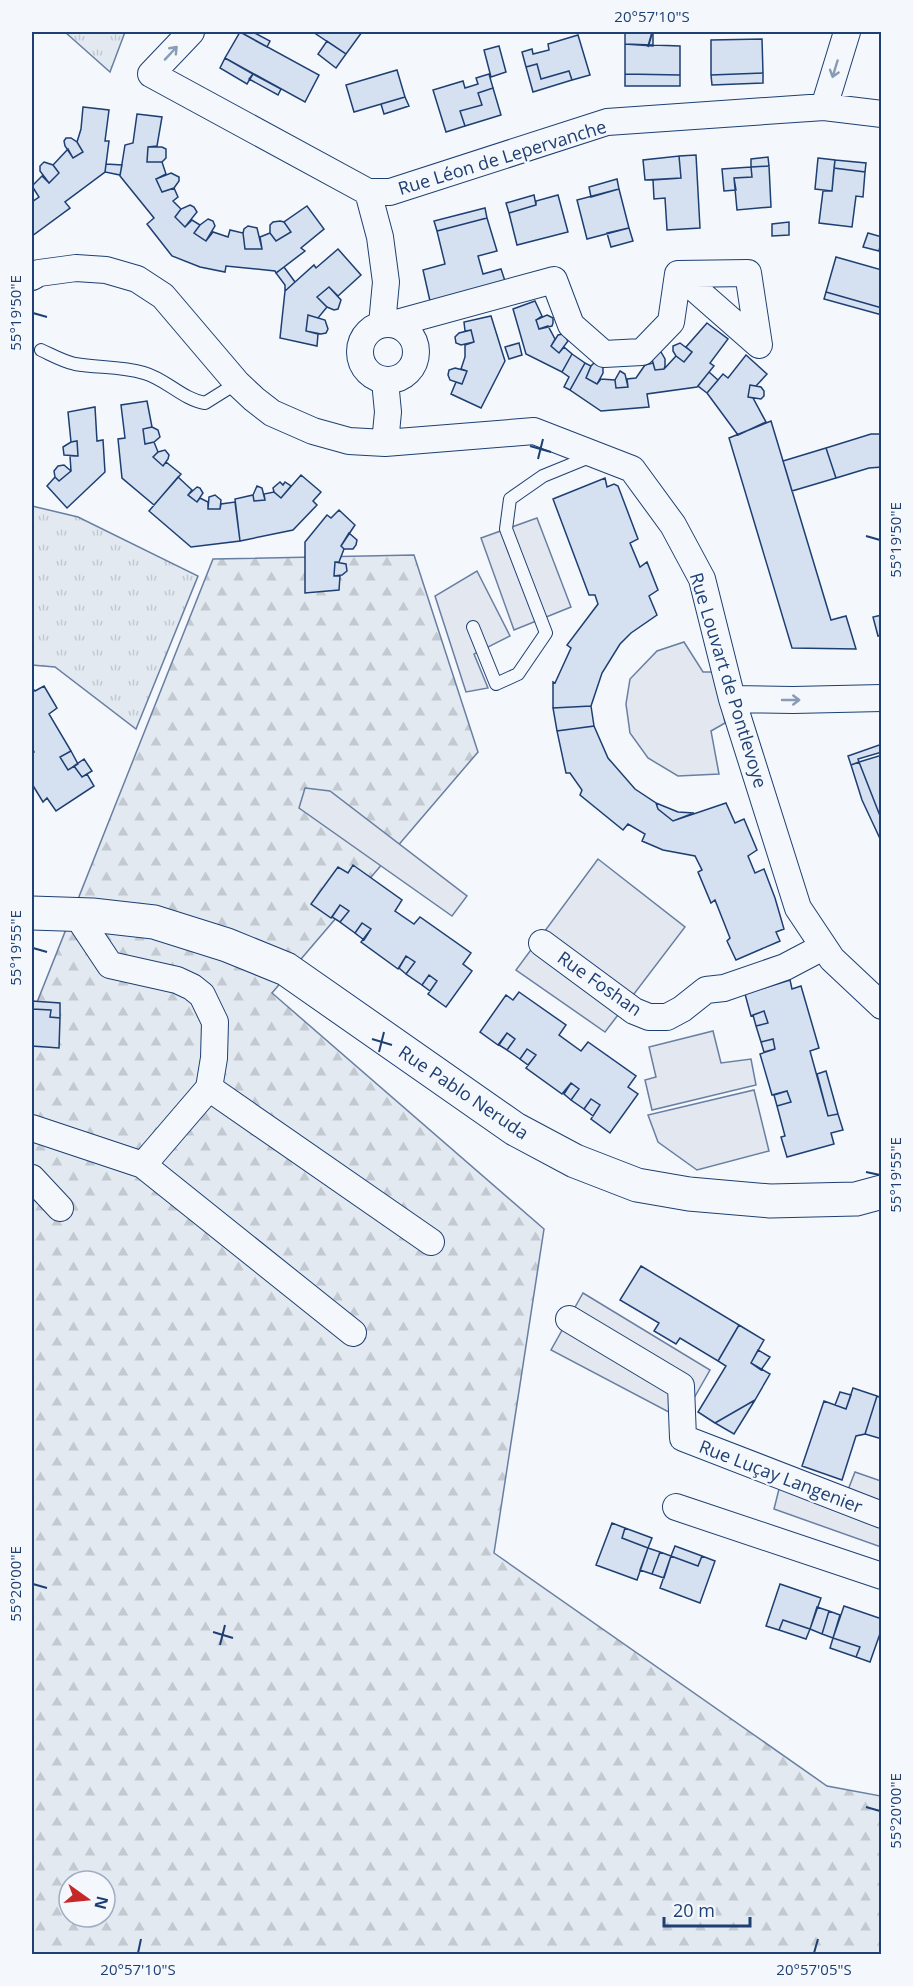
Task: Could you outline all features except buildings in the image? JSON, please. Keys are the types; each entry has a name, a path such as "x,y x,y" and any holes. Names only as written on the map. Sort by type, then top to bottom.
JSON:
{"main road":[{"name":"Rue Pablo Neruda","path":"32,913 76,914 154,922 227,945 286,969 515,1129 575,1161 637,1185 688,1194 770,1201 856,1199 882,1192"}],"street":[{"path":"191,32 151,74 368,192 380,237 386,282 388,324"},
{"path":"824,107 847,32"},
{"name":"Rue Léon de Lepervanche","path":"368,192 390,192 607,122 824,107 882,114"},
{"name":"Rue Louvart de Pontlevoye","path":"32,277 39,273 76,268 106,270 137,279 163,296 237,383 272,413 313,431 349,441 385,443 534,431 632,469 673,525 702,579 732,699 798,908 832,959 882,1006"},
{"path":"388,324 402,327 410,333 416,352 415,361 410,370 402,377 385,381 369,374 359,358 362,340 374,327 554,280 571,325 604,354 642,352 671,322 678,274"},
{"path":"385,381 388,412 385,443"},
{"path":"732,699 882,698"},
{"path":"76,914 110,965 177,980 192,987 202,995 215,1022 214,1059 209,1088 144,1165"},
{"name":"Rue Foshan","path":"542,943 634,1011 649,1017 667,1017 682,1010 706,990 724,988 785,967 823,947"},
{"path":"209,1088 431,1242"},
{"path":"32,1128 144,1165 353,1333"},
{"path":"32,1178 60,1208"},
{"name":"Rue Luçay Langenier","path":"569,1319 681,1386 683,1438 882,1515"},
{"path":"676,1507 882,1576"}],"lane":[{"path":"41,350 60,360 76,364 142,372 157,378 179,393 206,403 237,383"},
{"path":"473,627 496,684 518,674 546,633 506,529 510,499 543,476 595,455"}],"green space":[{"path":"65,32 125,32 110,72"},
{"path":"32,506 78,517 198,576 136,729 55,667 32,665"},
{"path":"414,555 478,752 272,993 544,1229 494,1553 827,1786 881,1796 881,1954 32,1954 32,1015 213,559"}],"shaded area":[{"path":"537,518 571,607 514,630 481,538"},
{"path":"477,571 510,636 474,654 488,688 466,692 435,596"},
{"path":"684,642 703,672 716,672 725,723 711,731 719,774 678,776 648,758 630,733 626,704 630,679 657,651"},
{"path":"305,788 330,791 467,896 452,916 299,808"},
{"path":"598,859 685,927 605,1032 516,970"},
{"path":"713,1031 721,1063 751,1059 756,1085 652,1110 645,1080 656,1077 649,1047"},
{"path":"754,1090 769,1151 697,1170 658,1142 648,1115"},
{"path":"583,1293 710,1370 682,1419 551,1350"},
{"path":"855,1472 881,1481 881,1547 774,1509 782,1477 844,1500"}]}
